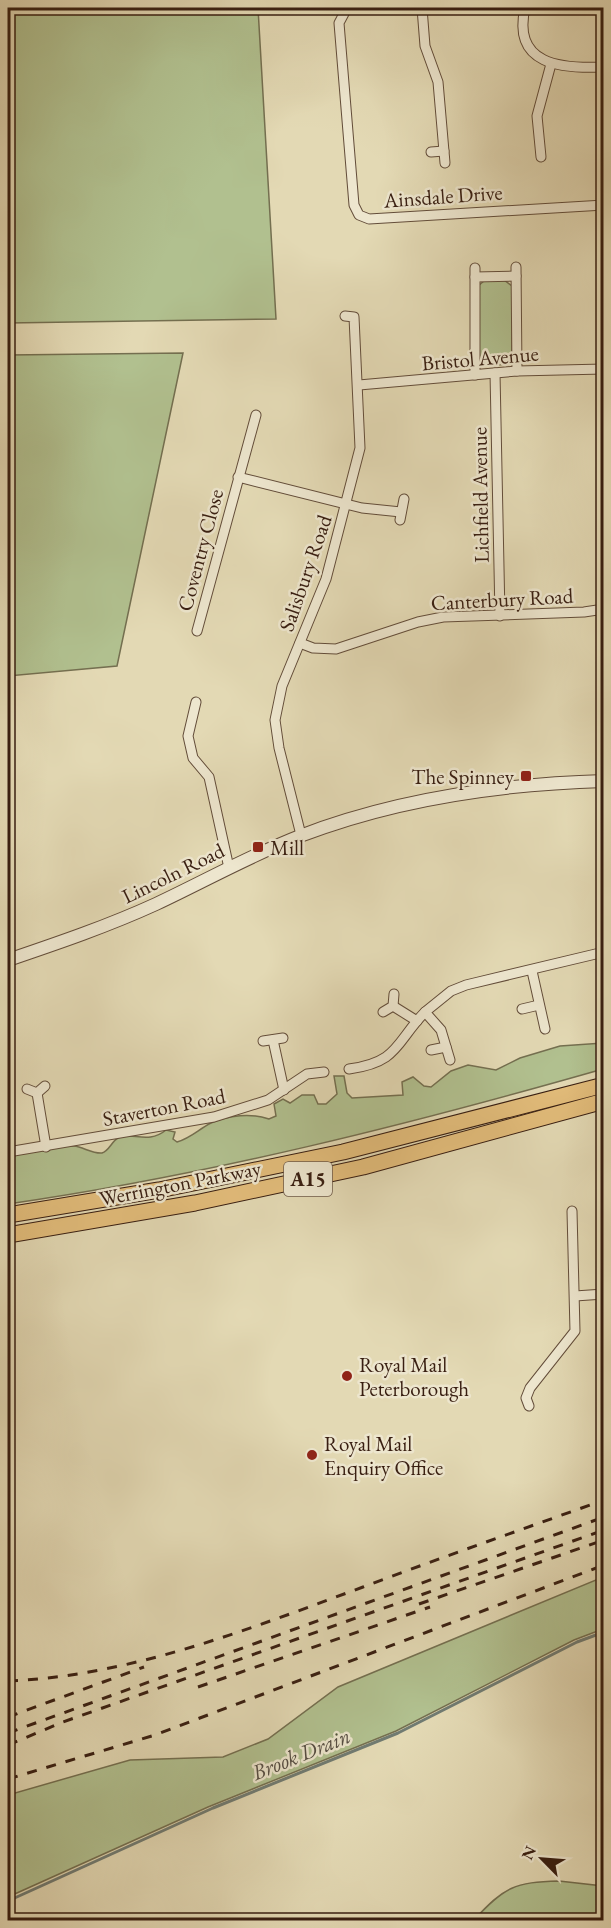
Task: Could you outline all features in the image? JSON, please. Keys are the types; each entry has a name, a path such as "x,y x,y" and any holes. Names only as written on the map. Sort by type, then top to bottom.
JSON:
{"highway":[{"name":"Werrington Parkway","path":"8,1215 159,1190 343,1152 603,1085"},
{"name":"Werrington Parkway","path":"8,1235 195,1203 363,1167 603,1101"}],"street":[{"name":"Ainsdale Drive","path":"353,8 346,8 339,23 353,201 359,215 369,219 603,205"},
{"path":"422,8 425,46 438,82 445,164"},
{"path":"525,8 522,32 534,53 551,64 571,68 603,67"},
{"path":"541,157 537,116 551,64"},
{"path":"431,152 444,151"},
{"path":"476,375 475,272 516,271 517,371"},
{"name":"Salisbury Road","path":"301,835 279,748 275,720 282,686 326,579 348,503 360,448 359,386 350,316 366,316"},
{"name":"Bristol Avenue","path":"359,386 517,371 603,369"},
{"name":"Lichfield Avenue","path":"495,373 500,616"},
{"name":"Coventry Close","path":"197,631 256,416"},
{"name":"Coventry Close","path":"238,477 401,516 404,499"},
{"name":"Canterbury Road","path":"300,643 313,648 336,649 399,628 443,617 584,612 603,609"},
{"path":"196,702 188,736 193,758 209,777 229,868"},
{"name":"Lincoln Road","path":"8,960 109,925 301,835 384,811 461,794 524,784 603,781"},
{"path":"349,1069 366,1067 392,1054 425,1012 451,991 466,985 532,971 603,952"},
{"path":"532,971 545,1029"},
{"path":"393,1006 394,994"},
{"path":"522,1009 539,1005"},
{"path":"393,1006 417,1021"},
{"path":"383,1012 393,1006"},
{"path":"425,1012 441,1030 450,1060"},
{"path":"273,1040 284,1090"},
{"path":"431,1050 446,1047"},
{"name":"Staverton Road","path":"8,1152 214,1117 245,1109 284,1090 307,1074 324,1072"},
{"path":"37,1093 45,1086"},
{"path":"27,1089 37,1093"},
{"path":"37,1093 46,1147"},
{"path":"529,1407 526,1398 530,1388 575,1331 572,1211"},
{"path":"575,1296 603,1294"}],"green space":[{"path":"8,8 258,8 276,319 8,323"},
{"path":"504,280 512,286 512,360 507,364 488,366 479,359 478,286 484,281"},
{"path":"183,353 117,666 8,676 8,355"},
{"path":"603,1043 603,1069 456,1110 307,1147 158,1179 8,1204 8,1158 14,1154 67,1146 102,1153 123,1136 153,1137 166,1130 175,1132 173,1139 177,1142 225,1118 248,1116 269,1119 276,1116 274,1104 283,1099 290,1103 302,1095 314,1095 318,1104 326,1104 337,1094 334,1076 344,1076 347,1093 352,1098 403,1095 402,1082 413,1077 424,1086 431,1087 451,1071 468,1065 496,1070 520,1058 560,1046"},
{"path":"603,1577 603,1629 574,1640 396,1731 208,1807 8,1897 8,1795 130,1760 223,1757 268,1739 338,1687"},
{"path":"559,1881 603,1886 603,1920 474,1920 502,1893 511,1888 531,1883"}],"waterway":[{"name":"Brook Drain","path":"8,1901 213,1808 398,1733 577,1642 604,1632"}],"railway":[{"path":"8,1681 99,1670 189,1648 277,1619 604,1500"},
{"path":"8,1733 604,1517"},
{"path":"8,1745 63,1722 604,1530"},
{"path":"419,1604 604,1540"},
{"path":"8,1779 155,1735 604,1565"},
{"path":"198,1687 430,1607"},
{"path":"8,1717 144,1667"}],"place":[{"name":"The Spinney","path":"526,776"},
{"name":"Mill","path":"258,847"},
{"name":"Royal Mail Peterborough","path":"347,1376"},
{"name":"Royal Mail Enquiry Office","path":"312,1455"}]}
